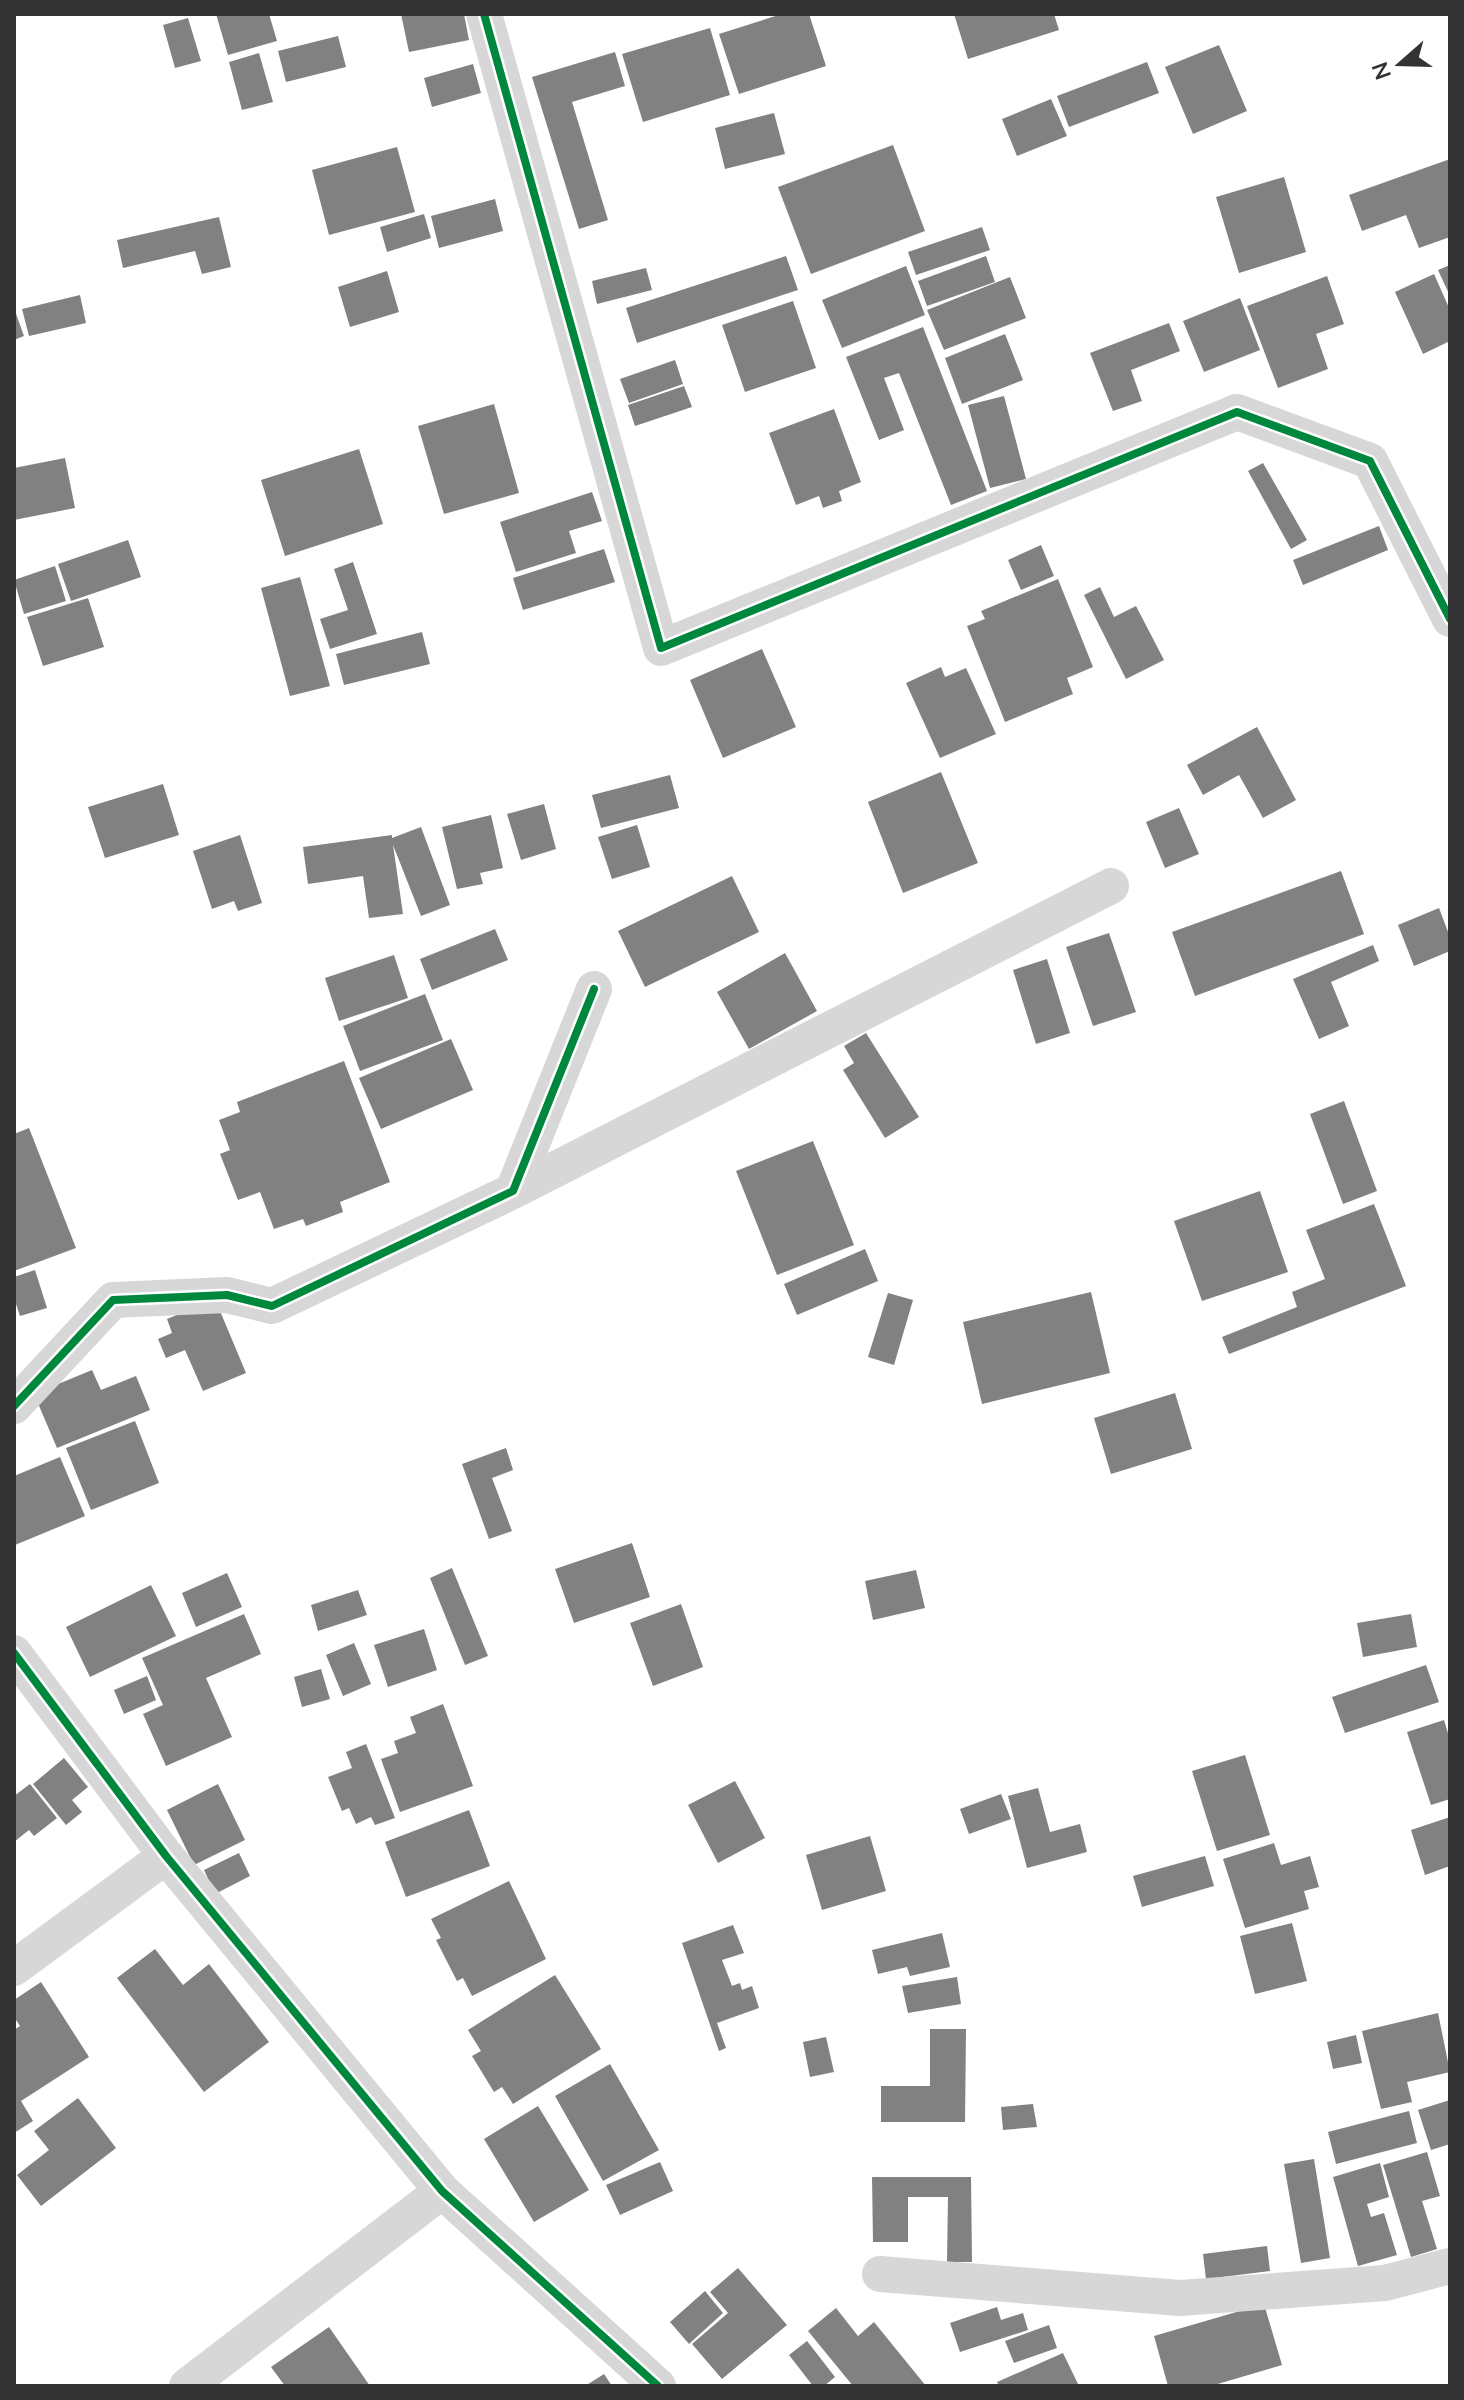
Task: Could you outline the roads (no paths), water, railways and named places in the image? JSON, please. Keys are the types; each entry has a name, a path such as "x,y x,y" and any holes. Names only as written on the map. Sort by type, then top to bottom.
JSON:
{"street":[{"path":"484,14 661,648 1237,412 1370,461 1450,619"},
{"path":"14,1406 113,1300 227,1295 272,1306 513,1191 1111,886"},
{"path":"513,1191 594,989"},
{"path":"14,1653 166,1856 442,2191 658,2386"},
{"path":"14,1968 166,1856"},
{"path":"187,2386 442,2191"},
{"path":"880,2274 1180,2298 1385,2283 1450,2266"}]}
